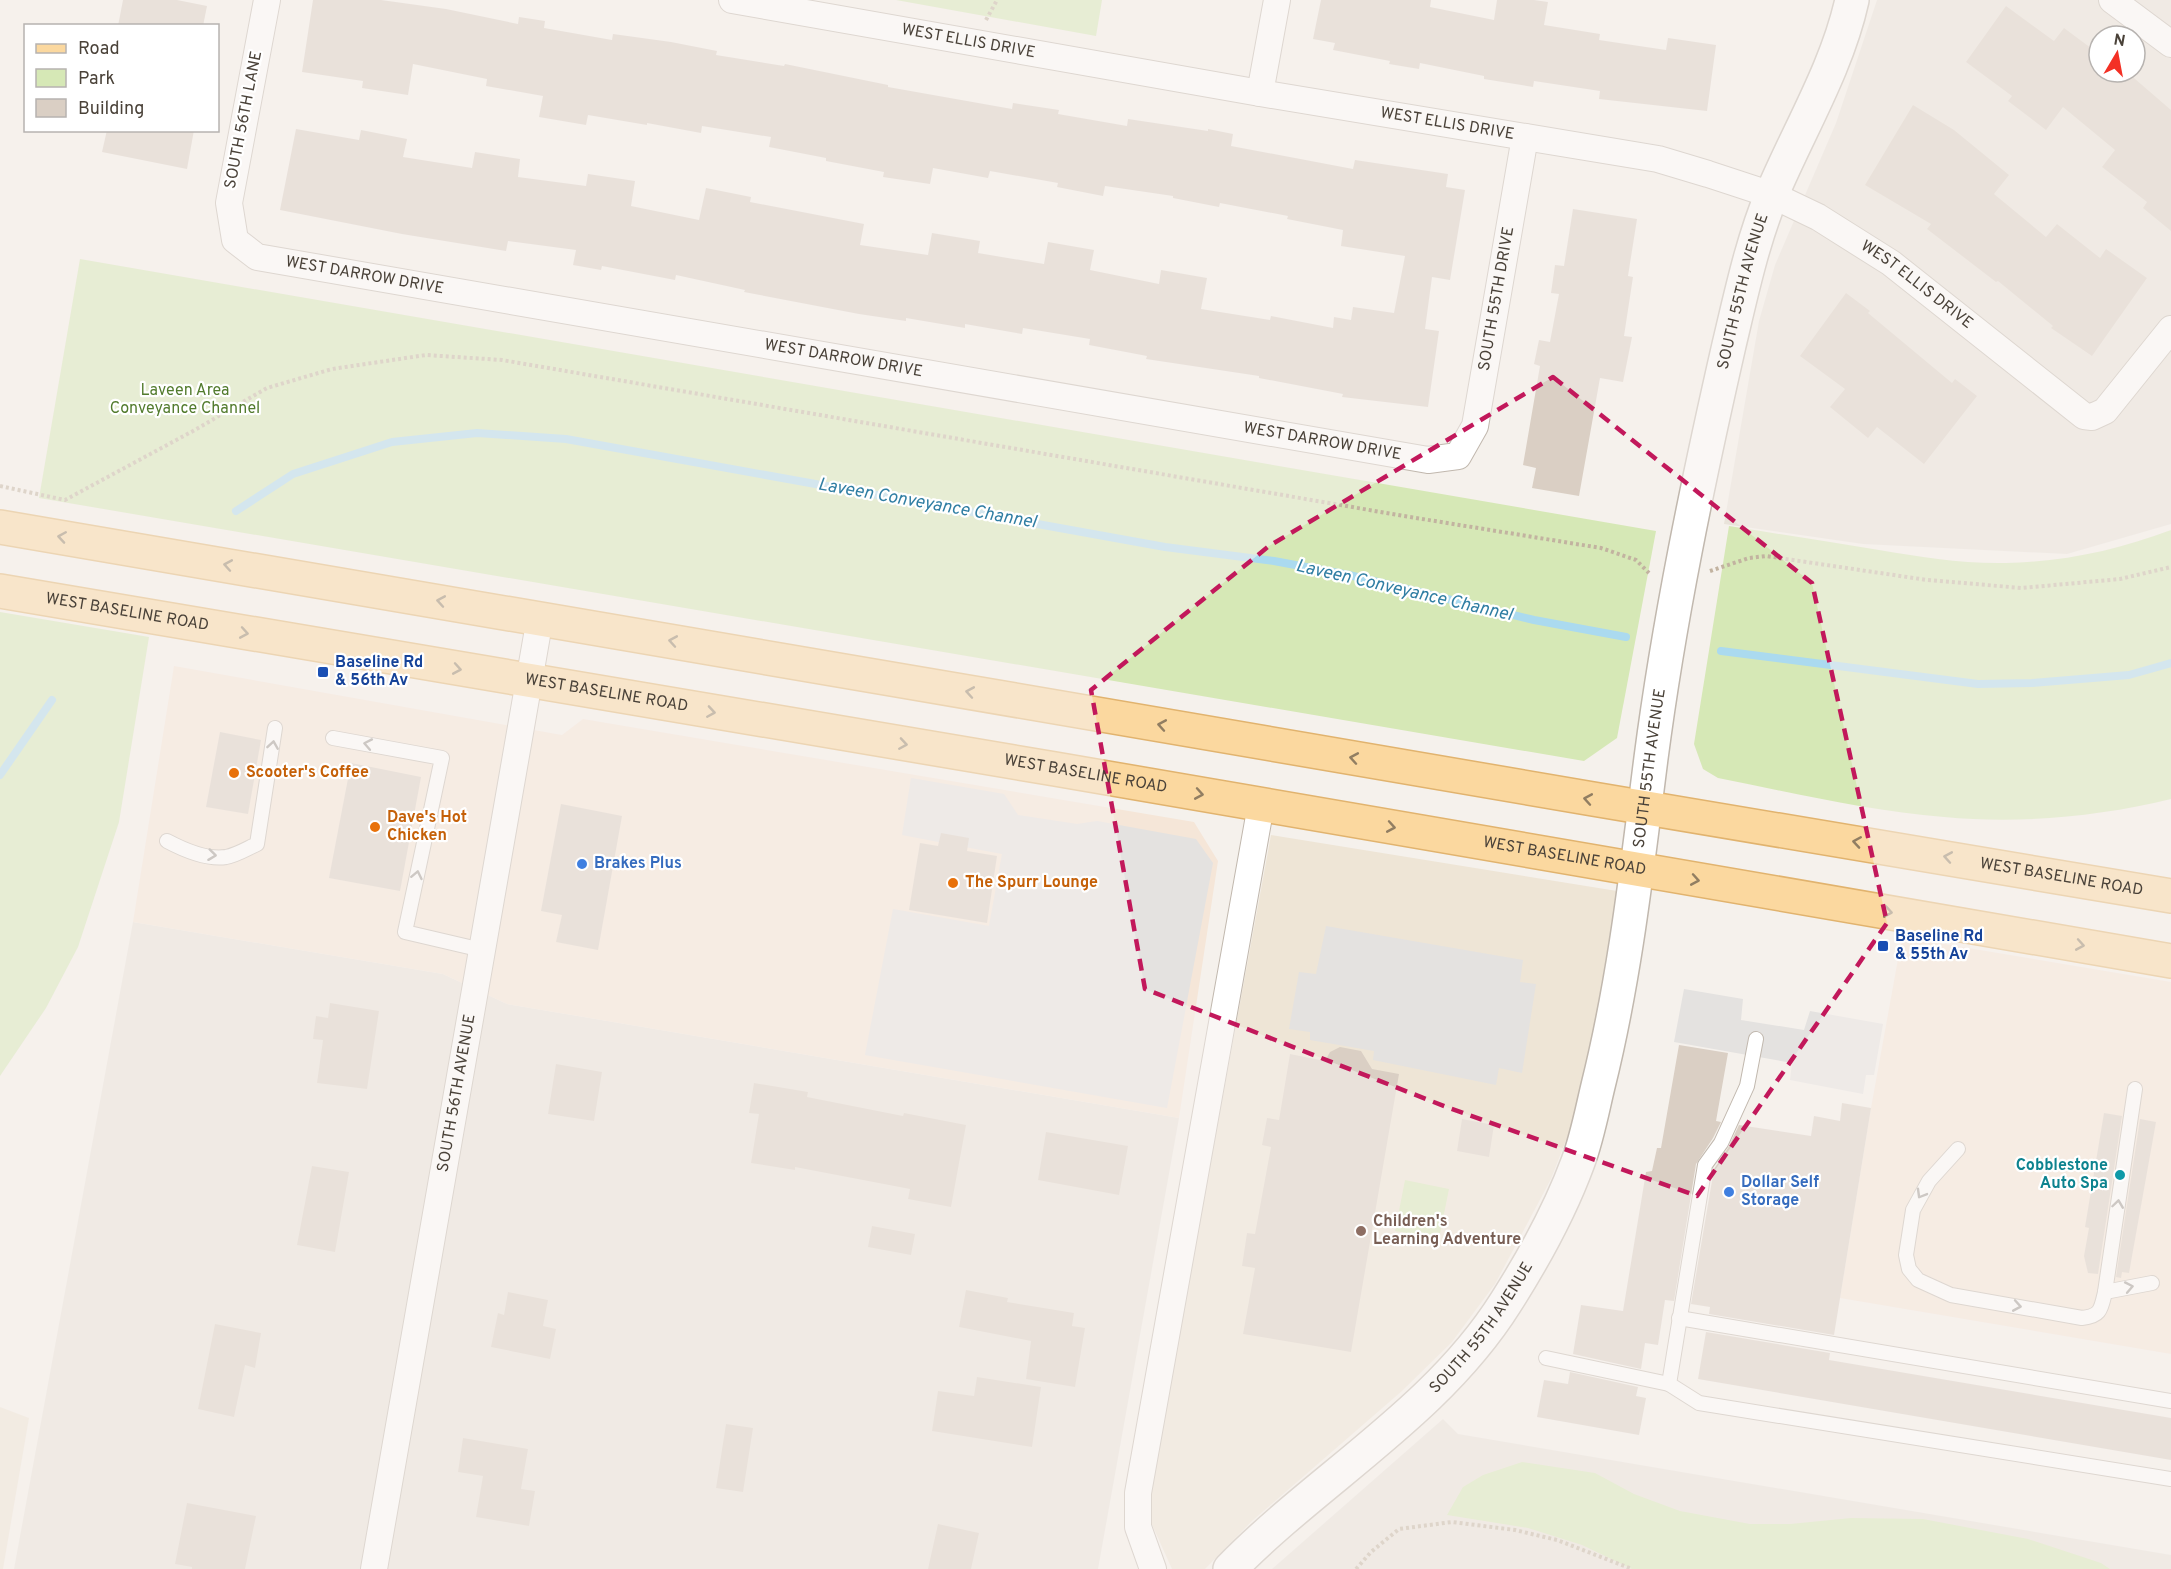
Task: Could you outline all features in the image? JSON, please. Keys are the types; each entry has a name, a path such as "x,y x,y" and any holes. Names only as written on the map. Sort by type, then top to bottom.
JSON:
{"main road":[{"name":"WEST BASELINE ROAD","path":"0,527 2171,896"},
{"name":"WEST BASELINE ROAD","path":"0,591 2171,961"}],"street":[{"name":"SOUTH 56TH LANE","path":"235,240 229,203 267,0"},
{"name":"WEST ELLIS DRIVE","path":"732,0 1260,93 1658,159 1708,174 1772,195 1818,217 1891,263 2076,411 2092,417 2105,411 2171,329"},
{"path":"1260,93 1277,0"},
{"name":"SOUTH 55TH AVENUE","path":"1230,1569 1260,1539 1422,1402 1467,1354 1505,1304 1548,1229 1578,1161 1608,1045 1638,870 1651,757 1665,667 1729,346 1760,227 1772,195 1828,73 1852,0"},
{"path":"2112,0 2171,44"},
{"name":"SOUTH 55TH DRIVE","path":"1458,456 1475,426 1525,137"},
{"name":"WEST DARROW DRIVE","path":"235,240 257,257 1428,460 1458,456"},
{"name":"SOUTH 56TH AVENUE","path":"374,1569 540,618"},
{"path":"1153,1569 1138,1527 1138,1493 1261,805"}],"lane":[{"path":"167,841 185,850 226,857 257,844 275,728"},
{"path":"333,738 442,758 405,932 482,950"},
{"path":"1669,1384 1705,1165 1721,1143 1747,1086 1756,1039"},
{"path":"1958,1149 1929,1181 1913,1210 1906,1256 1909,1269 1918,1280 1952,1294 2082,1318 2092,1317 2101,1309 2105,1292 2135,1089"},
{"path":"2105,1292 2152,1283"},
{"path":"1679,1318 2171,1401"},
{"path":"1546,1358 1669,1384 1699,1402 2171,1479"}],"path":[{"path":"0,486 65,500 194,431 267,388 332,369 437,356 502,360 1601,548 1636,560 1653,576 1681,580 1749,558 1766,556 1927,580 2022,588 2120,579 2171,567"},
{"path":"1356,1569 1371,1552 1399,1529 1452,1522 1515,1530 1557,1540 1632,1569"}],"highlighted area":[{"path":"1553,377 1812,583 1887,923 1697,1196 1449,1108 1145,989 1091,690 1269,546"}],"shaded area":[{"path":"1877,0 2171,0 2171,524 2067,554 1863,544 1724,524 1759,321 1775,265 1836,123"},
{"path":"174,666 562,735 583,719 1194,822 1218,861 1179,1118 507,1004 443,974 133,922"},
{"path":"911,778 1004,794 1018,815 1077,824 1097,821 1196,839 1213,863 1167,1108 865,1055 893,909 989,926 1002,854 902,835"},
{"name":"Children's Learning Adventure","path":"1271,835 1617,891 1594,1030 1573,1122 1551,1179 1495,1284 1452,1342 1402,1391 1252,1521 1205,1569 1172,1569 1149,1518 1150,1492"},
{"path":"133,922 443,974 507,1004 1179,1118 1098,1569 14,1569"},
{"path":"1326,926 1523,960 1520,982 1536,984 1522,1073 1499,1068 1496,1085 1373,1060 1374,1051 1310,1040 1310,1032 1289,1029 1299,972 1316,974"},
{"path":"1902,937 2171,982 2171,1354 1840,1298"},
{"path":"1684,989 1743,999 1741,1020 1804,1030 1810,1011 1883,1024 1874,1075 1866,1075 1863,1094 1790,1080 1792,1063 1674,1042"},
{"path":"0,1407 29,1418 3,1569 0,1569"},
{"path":"1443,1419 1458,1434 2171,1555 2171,1569 1272,1569"}],"green space":[{"path":"896,0 1102,0 1096,36"},
{"name":"Laveen Area Conveyance Channel","path":"80,259 1656,531 1617,738 1584,761 39,498"},
{"path":"1729,526 1926,557 1990,563 2027,562 2090,554 2171,530 2171,799 2115,810 2058,817 1972,819 1916,814 1831,801 1718,778 1703,769 1694,744"},
{"path":"0,612 149,637 119,822 78,947 46,1008 0,1076"},
{"path":"1405,1180 1449,1189 1439,1239 1395,1231"},
{"path":"1522,1462 1595,1473 1634,1494 1680,1511 1750,1524 1790,1524 1851,1518 1923,1519 2028,1539 2101,1563 2110,1569 1632,1569 1582,1545 1528,1528 1447,1515 1463,1487 1483,1475"}],"building":[{"path":"123,0 177,0 207,6 203,24 118,24"},
{"path":"313,0 381,0 446,9 518,24 519,17 545,21 544,28 612,40 613,34 671,42 717,51 716,55 784,66 785,64 888,85 888,87 1012,109 1013,103 1059,110 1058,114 1127,126 1128,119 1208,131 1208,129 1233,134 1231,146 1353,169 1355,160 1448,174 1446,187 1465,190 1450,280 1432,277 1425,329 1439,331 1428,407 1342,397 1343,394 1259,378 1259,376 1146,359 1147,356 1089,345 1090,339 1023,328 1022,334 965,324 965,328 906,318 906,321 744,292 745,290 676,275 675,280 602,266 601,270 573,265 576,250 508,241 506,251 402,234 280,210 296,129 359,140 361,130 407,139 403,157 472,168 475,152 520,159 518,177 586,186 588,174 635,181 631,206 699,220 706,188 751,197 750,202 864,224 860,245 928,255 932,233 980,241 978,253 1044,264 1048,242 1094,250 1090,270 1159,284 1161,270 1207,278 1201,309 1270,320 1271,316 1333,328 1334,317 1351,320 1353,307 1394,313 1405,256 1341,246 1343,230 1287,219 1288,216 1220,203 1219,207 1173,198 1173,196 1105,186 1103,196 1057,187 1058,183 990,171 988,178 933,168 930,184 883,177 884,172 769,147 771,137 702,126 701,133 588,115 586,125 539,117 543,96 486,86 487,79 413,64 408,95 362,88 363,81 302,72"},
{"path":"1321,0 1431,0 1430,7 1494,20 1497,0 1534,0 1548,2 1544,25 1600,34 1599,40 1666,50 1668,38 1716,45 1707,111 1599,99 1600,91 1534,81 1533,87 1484,79 1484,76 1420,63 1419,69 1389,64 1390,61 1333,50 1335,43 1313,39"},
{"path":"2006,6 2054,41 2064,28 2087,45 2087,84 2141,84 2171,110 2171,231 2143,208 2147,202 2102,167 2115,150 2063,107 2046,130 2008,101 2012,96 1966,62"},
{"path":"1913,105 1954,130 2009,175 1994,194 2046,237 2057,224 2100,258 2106,249 2147,278 2092,356 2051,328 2053,326 1998,281 1996,282 1927,229 1931,224 1865,185"},
{"path":"107,132 194,132 187,169 102,152"},
{"path":"1573,209 1637,219 1628,276 1633,277 1624,336 1632,337 1623,382 1600,378 1579,496 1532,488 1536,468 1523,465 1540,366 1534,364 1539,340 1550,342 1559,294 1551,293 1555,265 1564,266"},
{"path":"1846,293 1870,311 1868,313 1952,383 1955,379 1977,396 1924,464 1877,427 1868,438 1830,407 1845,389 1800,356"},
{"name":"Scooter's Coffee","path":"220,732 261,740 248,814 206,807"},
{"name":"Dave's Hot Chicken","path":"351,763 421,777 400,891 329,878"},
{"name":"Brakes Plus","path":"561,804 622,816 598,950 556,942 562,915 541,911"},
{"name":"The Spurr Lounge","path":"941,833 969,838 967,851 997,856 987,923 909,910 920,843 938,846"},
{"path":"330,1003 379,1011 367,1089 317,1083 323,1040 313,1039 316,1016 328,1018"},
{"path":"1679,1045 1728,1053 1716,1121 1721,1122 1696,1164 1674,1301 1665,1300 1658,1345 1645,1343 1641,1369 1573,1354 1581,1305 1623,1311 1646,1172 1652,1171 1657,1148 1661,1148"},
{"path":"1340,1047 1361,1051 1372,1069 1399,1074 1351,1352 1243,1334 1255,1268 1242,1266 1247,1233 1255,1234 1271,1147 1262,1145 1267,1118 1279,1120 1290,1054 1325,1061 1330,1052"},
{"path":"556,1064 602,1072 594,1121 548,1114"},
{"path":"754,1083 808,1092 807,1097 903,1116 904,1113 966,1125 951,1207 908,1199 910,1189 795,1167 795,1170 751,1163 759,1114 749,1113"},
{"path":"1842,1103 1871,1108 1834,1335 1709,1314 1710,1307 1691,1304 1714,1169 1739,1125 1811,1136 1814,1116 1840,1121"},
{"path":"2104,1113 2122,1116 2098,1274 2088,1273 2084,1256 2089,1228 2085,1227"},
{"path":"1462,1119 1494,1125 1489,1157 1457,1151"},
{"path":"2140,1119 2156,1122 2129,1273 2122,1272 2121,1278 2116,1277"},
{"path":"1046,1132 1128,1146 1119,1195 1038,1180"},
{"path":"312,1166 349,1172 335,1252 297,1245"},
{"path":"872,1226 915,1234 911,1255 868,1247"},
{"path":"966,1290 1008,1298 1007,1302 1074,1313 1072,1326 1085,1328 1075,1387 1026,1379 1031,1341 959,1327"},
{"path":"508,1292 548,1300 543,1326 556,1329 550,1359 491,1347 498,1313 504,1315"},
{"path":"215,1324 261,1333 255,1368 245,1365 234,1417 198,1409"},
{"path":"1706,1332 1830,1353 1829,1360 2171,1418 2171,1460 1698,1379"},
{"path":"1570,1372 1638,1387 1636,1396 1646,1398 1639,1435 1537,1417 1544,1380 1568,1384"},
{"path":"977,1377 1041,1387 1032,1447 932,1431 938,1391 974,1396"},
{"path":"726,1424 753,1428 743,1492 716,1488"},
{"path":"463,1438 528,1449 521,1489 535,1491 529,1526 476,1517 483,1476 458,1472"},
{"path":"187,1503 256,1516 245,1569 192,1569 192,1567 175,1564"},
{"path":"938,1524 979,1533 971,1569 928,1569"}],"waterway":[{"name":"Laveen Conveyance Channel","path":"236,511 293,474 392,442 477,433 566,439 1165,547 1274,561 1349,575 1534,620 1626,637"},
{"name":"Laveen Conveyance Channel","path":"1721,651 1978,684 2032,683 2129,675 2171,663"},
{"name":"Laveen Conveyance Channel","path":"0,775 52,700"}],"place":[{"name":"Baseline Rd & 56th Av","path":"323,672"},
{"name":"Scooter's Coffee","path":"234,773"},
{"name":"Dave's Hot Chicken","path":"375,827"},
{"name":"Brakes Plus","path":"582,864"},
{"name":"The Spurr Lounge","path":"953,883"},
{"name":"Baseline Rd & 55th Av","path":"1883,946"},
{"name":"Cobblestone Auto Spa","path":"2120,1175"},
{"name":"Dollar Self Storage","path":"1729,1192"},
{"name":"Children's Learning Adventure","path":"1361,1231"}]}
